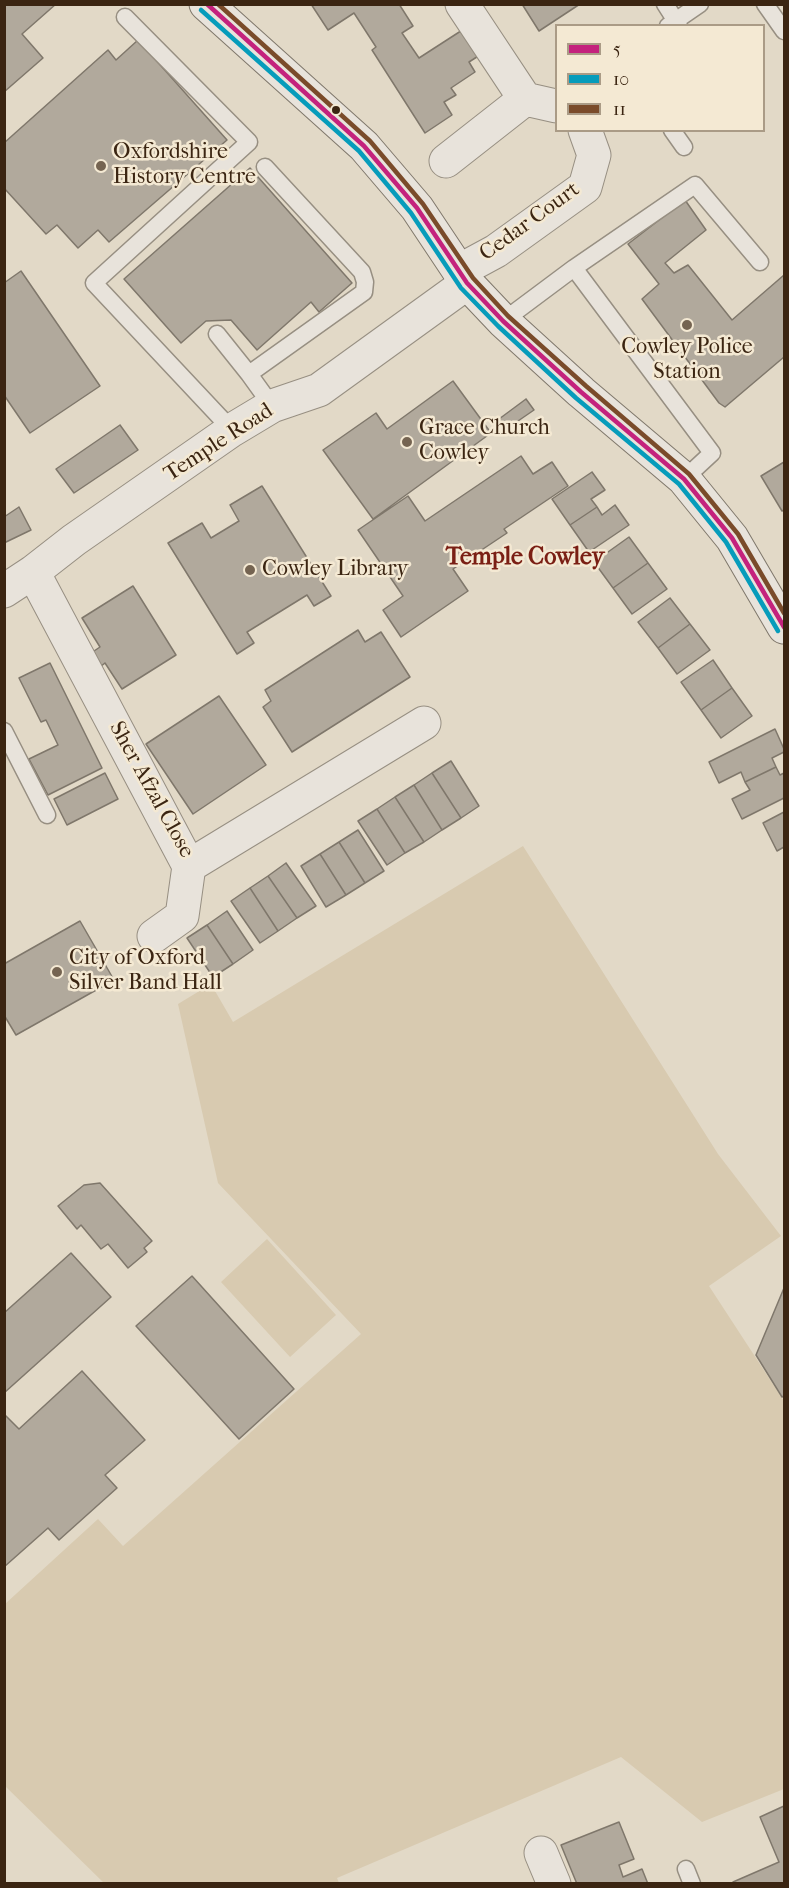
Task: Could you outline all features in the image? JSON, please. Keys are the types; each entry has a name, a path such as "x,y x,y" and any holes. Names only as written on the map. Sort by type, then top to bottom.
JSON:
{"street":[{"path":"462,4 525,99 555,106"},
{"path":"210,6 364,146 417,208 463,277 503,321 580,392 684,479 732,538 784,627"},
{"path":"447,161 525,99"},
{"name":"Cedar Court","path":"463,277 585,187 594,155 586,132"},
{"name":"Temple Road","path":"4,591 232,430 272,406 319,390 463,277"},
{"name":"Sher Afzal Close","path":"33,572 189,866 424,723"},
{"path":"154,936 182,916 189,866"},
{"path":"541,1853 554,1884"}],"lane":[{"path":"665,4 674,24 700,4"},
{"path":"765,4 784,31"},
{"path":"125,16 249,142 94,283 232,430"},
{"path":"673,132 684,147"},
{"path":"249,374 364,292 365,282 362,272 265,167"},
{"path":"503,321 574,268 695,185 760,262"},
{"path":"574,268 712,453 684,479"},
{"path":"217,334 272,406"},
{"path":"4,731 47,815"}],"shaded area":[{"path":"523,846 718,1154 781,1236 709,1286 784,1401 784,1789 702,1822 621,1757 337,1878 339,1883 105,1884 5,1786 5,1604 98,1519 123,1546 361,1334 218,1183 178,1004 211,984 233,1022"},
{"path":"267,1239 336,1315 290,1357 221,1282"}],"building":[{"path":"4,4 56,4 22,34 43,58 4,92"},
{"path":"311,4 399,4 413,26 402,33 419,58 467,27 483,53 469,62 475,72 451,88 456,95 444,102 452,115 425,133 372,50 376,47 354,13 328,30"},
{"path":"522,4 580,4 539,31"},
{"name":"Oxfordshire History Centre","path":"138,40 227,140 109,242 98,230 78,248 57,225 46,234 4,188 4,143 108,50 116,60"},
{"path":"250,168 352,283 319,312 311,302 257,350 231,320 206,321 181,343 124,279"},
{"path":"685,200 706,230 665,263 674,273 688,265 732,320 784,275 784,357 725,407 719,403 642,299 659,284 628,244"},
{"path":"21,271 100,386 30,433 4,395 4,283"},
{"name":"Grace Church Cowley","path":"453,381 491,433 373,519 323,450 376,413 387,429"},
{"path":"526,399 534,410 502,432 495,422"},
{"path":"120,425 138,450 74,493 56,469"},
{"path":"521,456 533,474 552,462 568,486 504,529 507,533 453,569 468,591 401,637 383,610 403,596 358,530 408,496 425,521"},
{"path":"784,462 784,510 782,511 761,476"},
{"path":"592,472 605,490 591,499 597,507 570,525 552,499"},
{"name":"Cowley Library","path":"262,486 331,596 314,606 307,595 247,632 254,643 237,654 168,543 202,523 211,538 239,521 230,505"},
{"path":"615,505 629,525 589,552 570,525 597,507 602,515"},
{"path":"19,507 31,530 4,543 4,517"},
{"path":"629,537 648,563 613,588 594,562"},
{"path":"648,563 667,589 632,614 613,588"},
{"path":"133,586 176,655 122,689 105,663 100,667 91,653 100,647 82,618"},
{"path":"670,598 690,624 658,648 638,622"},
{"path":"690,624 710,650 677,674 658,648"},
{"path":"358,630 365,642 381,632 410,677 292,752 263,707 271,701 265,690"},
{"path":"713,660 732,688 701,710 681,682"},
{"path":"50,663 102,768 48,795 29,759 58,745 46,720 41,722 19,678"},
{"path":"732,688 752,716 721,738 701,710"},
{"path":"219,696 266,765 193,814 146,744"},
{"path":"775,729 784,749 784,752 772,758 776,767 745,782 741,772 719,783 709,762"},
{"path":"451,761 479,806 461,818 432,773"},
{"path":"776,767 780,775 784,773 784,798 742,819 732,799 750,790 745,782"},
{"path":"105,773 118,799 67,825 54,799"},
{"path":"432,773 461,818 442,830 414,785"},
{"path":"414,785 442,830 424,842 395,797"},
{"path":"395,797 424,842 405,853 377,809"},
{"path":"377,809 405,853 387,865 358,821"},
{"path":"784,812 784,847 777,851 763,823"},
{"path":"358,830 384,871 365,883 339,842"},
{"path":"339,842 365,883 346,895 320,854"},
{"path":"320,854 346,895 326,907 301,866"},
{"path":"286,863 316,906 297,918 268,876"},
{"path":"268,876 297,918 278,931 250,888"},
{"path":"250,888 278,931 260,943 231,901"},
{"path":"227,911 253,950 233,964 207,925"},
{"name":"City of Oxford Silver Band Hall","path":"80,921 114,980 16,1035 4,1015 4,964"},
{"path":"207,925 233,964 213,977 187,938"},
{"path":"100,1183 152,1241 144,1248 147,1252 128,1268 108,1244 101,1249 81,1225 77,1229 58,1206 84,1185"},
{"path":"71,1253 111,1297 4,1393 4,1313"},
{"path":"192,1276 294,1389 239,1439 136,1326"},
{"path":"784,1288 784,1396 782,1397 756,1355"},
{"path":"82,1371 145,1440 105,1475 117,1488 59,1540 48,1528 4,1567 4,1414 19,1429"},
{"path":"784,1806 784,1884 734,1884 733,1882 779,1862 760,1817"},
{"path":"619,1822 634,1859 619,1865 623,1877 642,1869 648,1884 577,1884 561,1845"}],"transit line":[{"name":"5","path":"207,4 364,146 417,208 467,283 503,321 581,392 684,479 732,538 784,627"},
{"name":"11","path":"218,4 370,141 423,204 473,278 508,316 689,474 738,534 784,613"},
{"name":"10","path":"201,10 359,151 411,213 461,288 498,326 576,398 679,484 726,542 778,631"}],"place":[{"name":"Oxfordshire History Centre","path":"101,166"},
{"name":"Cowley Police Station","path":"687,325"},
{"name":"Grace Church Cowley","path":"407,442"},
{"name":"Cowley Library","path":"250,570"},
{"name":"City of Oxford Silver Band Hall","path":"57,972"}],"district":[{"name":"Temple Cowley","path":"525,558"}]}
